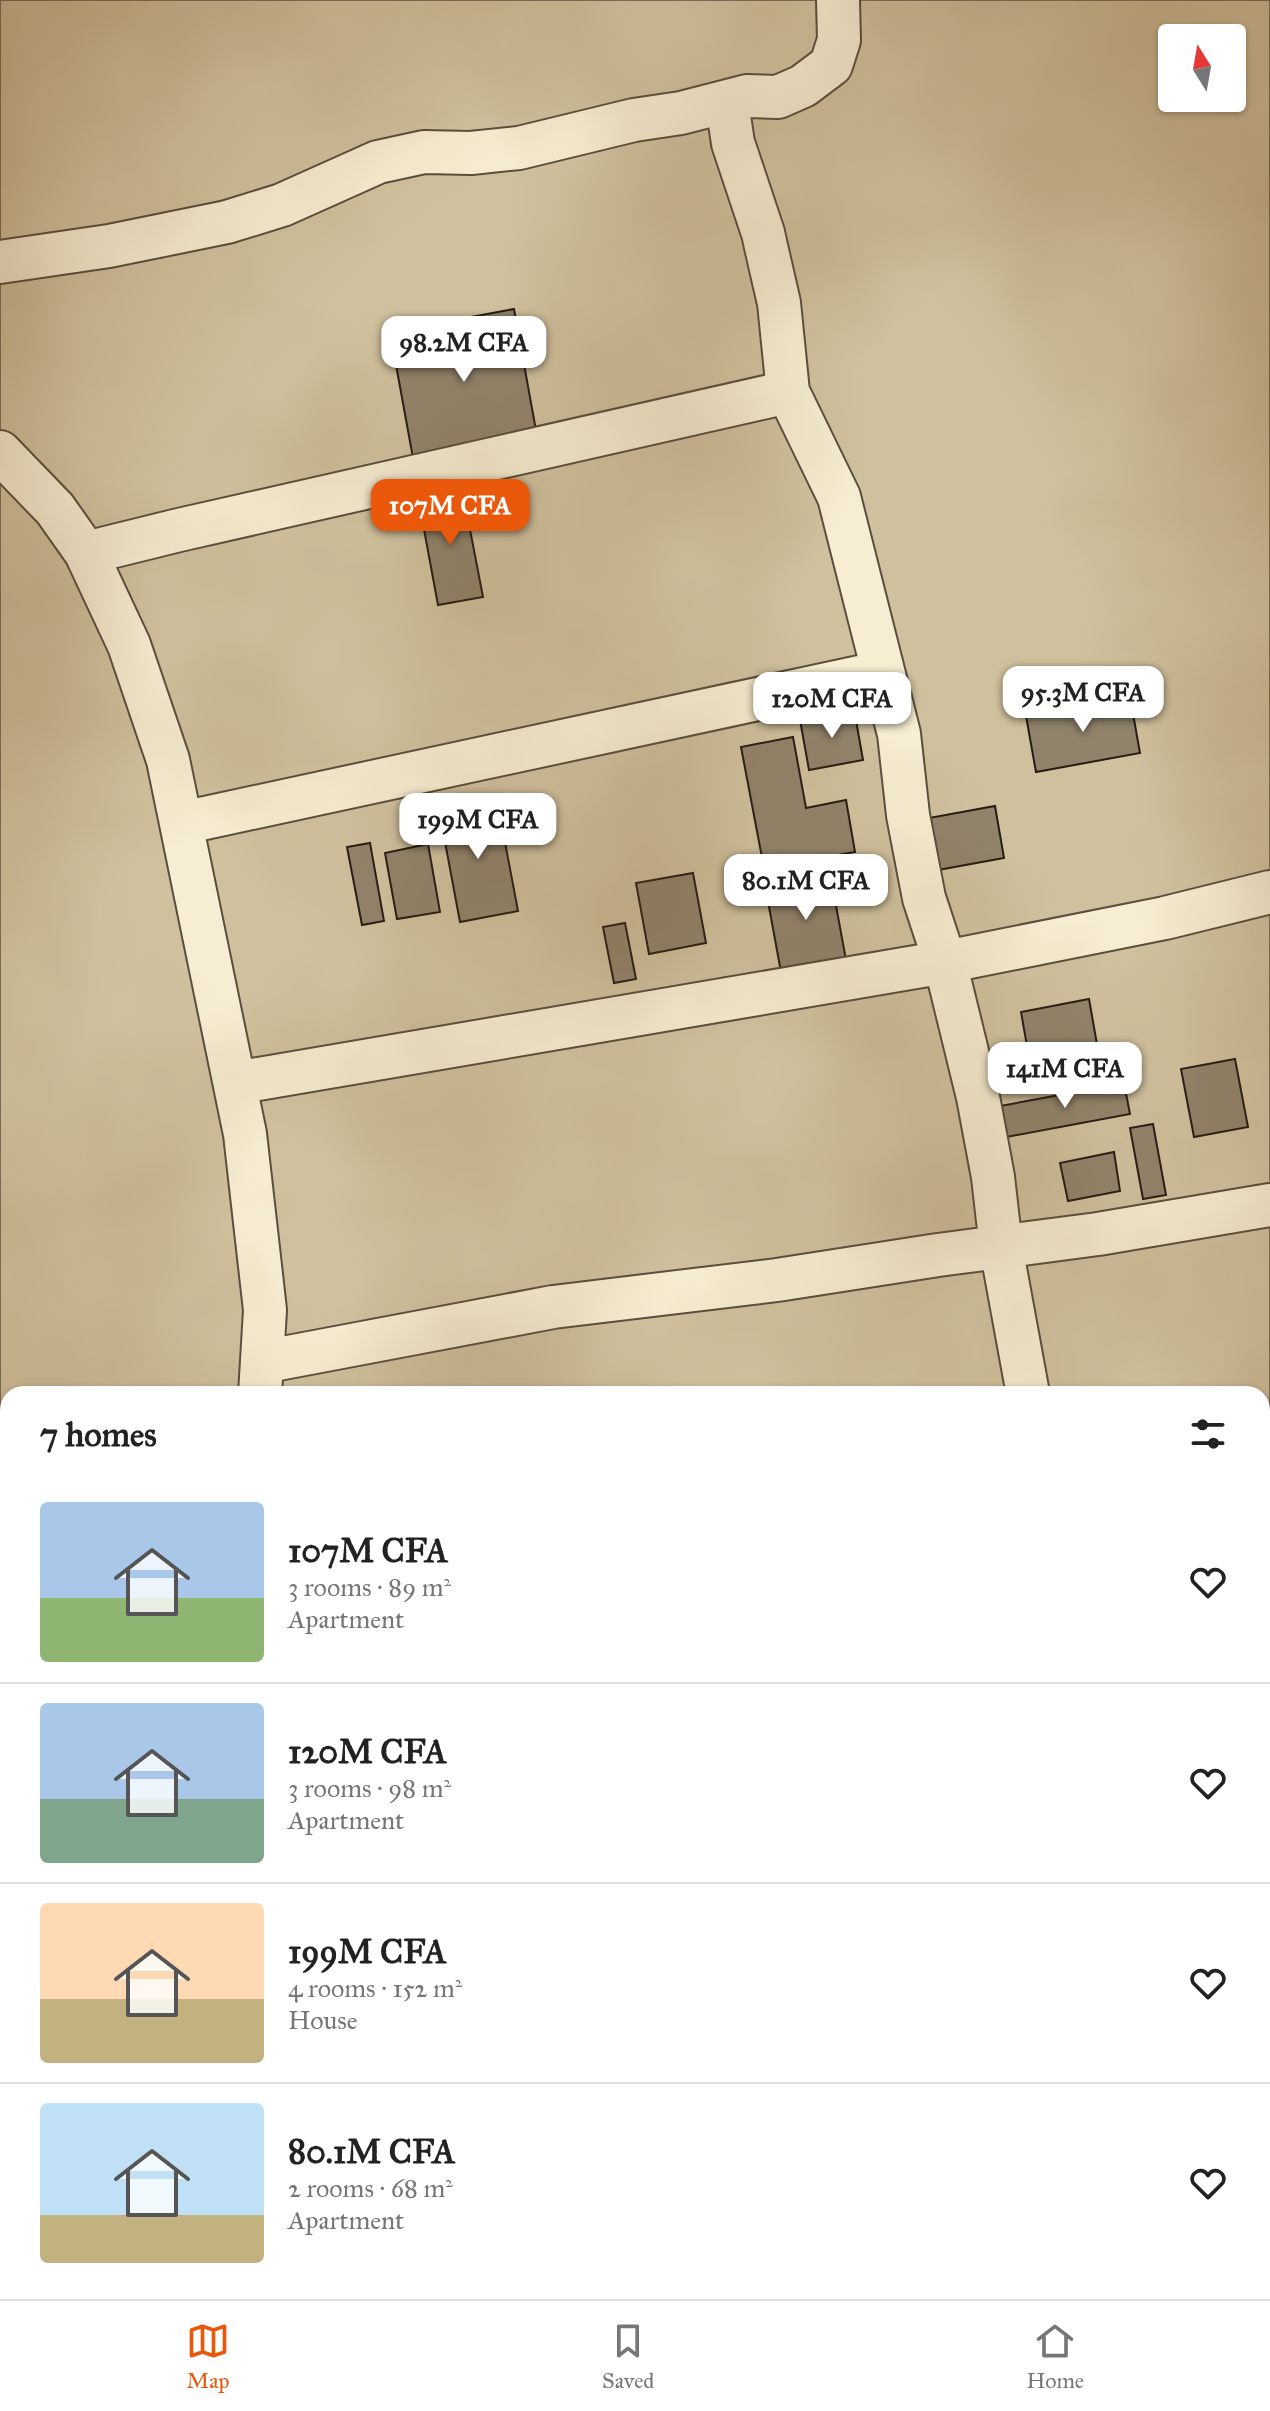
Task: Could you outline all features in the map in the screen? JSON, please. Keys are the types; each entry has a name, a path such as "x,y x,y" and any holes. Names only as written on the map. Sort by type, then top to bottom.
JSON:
{"street":[{"path":"0,262 109,246 227,222 282,205 378,162 424,152 471,153 519,148 747,96 778,97 818,77 831,65 839,40 838,0"},
{"path":"727,103 733,143 763,233 776,290 788,392 839,497 899,734 908,815 924,898 945,962 978,1097 1027,1386"},
{"path":"86,553 788,392"},
{"path":"0,452 55,509 86,553 129,645 168,760 245,1134 265,1310 261,1378 553,1307 777,1280 1098,1234 1270,1205"},
{"path":"182,823 883,672"},
{"path":"235,1083 945,962 1165,918 1270,892"}],"shaded area":[{"path":"0,0 1270,0 1270,1386 0,1386"}],"building":[{"path":"514,309 537,436 413,458 390,332"},
{"path":"462,488 483,597 438,605 418,497"},
{"path":"1130,697 1140,753 1036,772 1026,716"},
{"path":"854,709 863,760 809,770 800,720"},
{"path":"793,737 806,808 846,800 855,852 764,868 741,747"},
{"path":"497,800 518,911 460,922 439,810"},
{"path":"995,806 1004,858 938,870 929,818"},
{"path":"370,843 384,921 362,925 347,847"},
{"path":"428,844 440,912 397,919 385,853"},
{"path":"693,873 706,943 649,954 636,883"},
{"path":"830,873 846,960 781,972 765,885"},
{"path":"625,923 636,979 614,983 603,927"},
{"path":"1089,999 1101,1067 1033,1080 1021,1012"},
{"path":"1235,1059 1248,1127 1194,1137 1181,1069"},
{"path":"1124,1083 1130,1114 1006,1137 1000,1106"},
{"path":"1153,1124 1166,1195 1143,1199 1130,1128"},
{"path":"1114,1152 1120,1191 1068,1201 1060,1163"}]}
